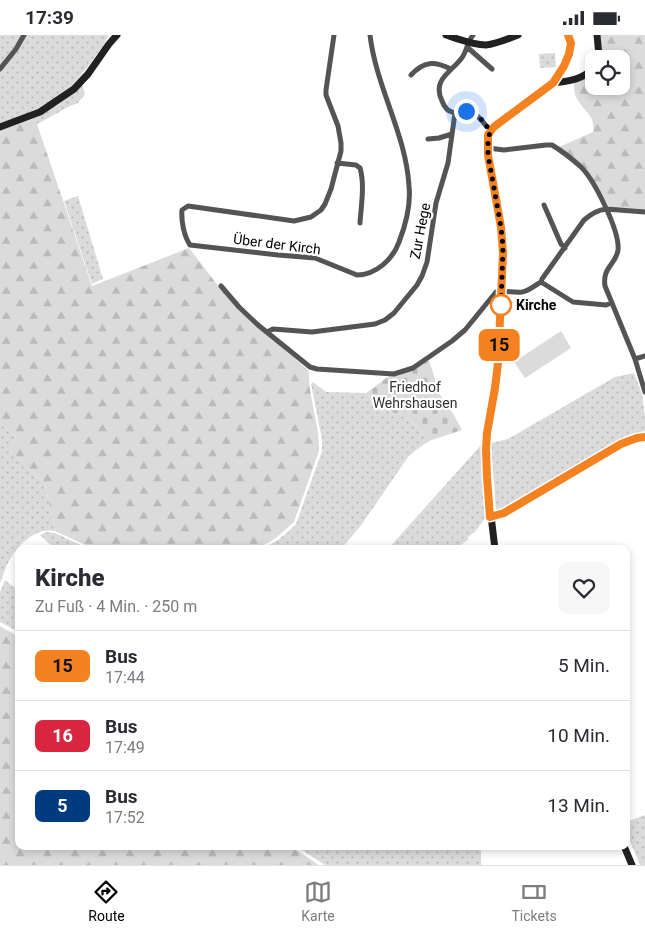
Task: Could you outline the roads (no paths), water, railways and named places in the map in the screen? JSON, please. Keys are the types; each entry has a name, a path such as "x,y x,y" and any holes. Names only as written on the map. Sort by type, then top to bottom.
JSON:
{"street":[{"path":"0,69 16,49 24,35"},
{"path":"0,127 40,112 68,94 88,74 108,44 117,35"},
{"path":"334,35 326,95 340,131 340,151 337,163 356,165 361,170 360,223"},
{"name":"Über der Kirch","path":"337,163 331,189 325,204 321,210 310,217 294,221 192,206 185,207 182,210 182,218 187,241 190,245 278,255 315,257 357,275 365,274 375,269 391,258 398,246 403,231 407,216 410,187 400,140 376,67 370,35"},
{"path":"446,35 468,45 492,69"},
{"path":"473,35 461,59 440,81 439,93 442,102 451,112 468,111 473,113 490,131"},
{"path":"468,45 486,45 518,35"},
{"path":"494,545 487,477 487,437 498,363 503,253 489,165 488,138 490,131 503,120 553,83 569,54 571,43 568,35"},
{"path":"597,35 599,50"},
{"path":"411,75 431,63 441,64 451,69"},
{"path":"553,83 579,79 585,75"},
{"name":"Zur Hege","path":"267,332 273,329 312,332 375,325 394,313 420,281 427,262 436,203 445,175 455,113"},
{"path":"428,139 439,138 452,133"},
{"path":"488,148 504,150 552,145 581,167 592,181 606,209 618,243 617,254 604,276 605,286 635,359 645,392"},
{"path":"544,205 561,244 565,248"},
{"path":"221,286 239,307 310,367 394,374 413,368 452,341 465,330 496,291 524,292 541,282 584,220 593,213 606,209 644,213"},
{"path":"541,282 573,302 606,305 612,303"},
{"path":"635,359 645,355"},
{"path":"490,517 504,513 621,444 645,437"},
{"path":"626,850 632,865"}],"place":[{"name":"Kirche","path":"501,305"}],"park label":[{"name":"Friedhof Wehrshausen","path":"415,396"}]}
